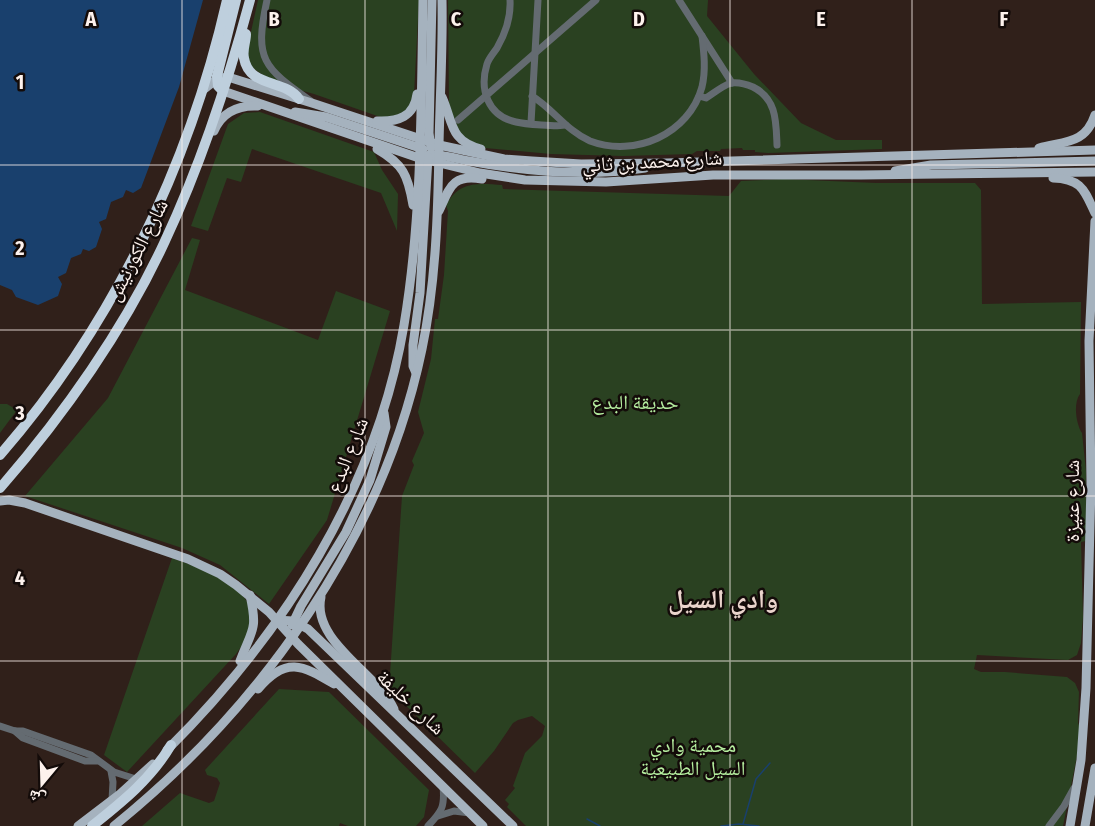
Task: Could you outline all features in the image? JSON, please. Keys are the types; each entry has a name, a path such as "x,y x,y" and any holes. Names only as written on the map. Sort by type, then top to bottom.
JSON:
{"highway":[{"name":"شارع الكورنيش","path":"0,455 61,376 91,332 123,276 165,191 186,138 203,90 226,0"},
{"path":"222,78 236,0"},
{"path":"223,91 218,86 244,22 250,0"},
{"path":"244,22 246,33 244,59 249,70 263,81 292,91 299,99"},
{"name":"شارع الكورنيش","path":"0,488 53,422 117,327 165,242 200,157 223,91"},
{"path":"92,826 130,796 161,763 171,746"}],"main road":[{"name":"شارع البدع","path":"296,623 322,590 342,559 380,484 402,425 416,376 431,294 436,216 422,59 423,0"},
{"path":"416,376 413,366 413,345 420,293 429,152 432,0"},
{"name":"شارع البدع","path":"78,826 112,800 171,746 238,671 276,620 316,559 344,508 364,464 383,412 404,327 410,291 416,222 441,94 442,0"},
{"path":"366,121 394,121 410,113 416,98 422,59"},
{"path":"203,90 222,78"},
{"name":"شارع محمد بن ثاني","path":"222,78 299,99 366,121 429,152 505,177 586,182 713,175 1095,172"},
{"name":"شارع محمد بن ثاني","path":"223,91 361,140 429,152 555,163 667,163 1095,150"},
{"path":"441,94 452,126 461,139 471,146 504,159"},
{"path":"200,157 206,152 218,123 228,112 245,106 270,107"},
{"path":"287,113 303,112 326,117 429,152 503,167 563,173 615,172 667,163"},
{"path":"1031,152 1037,148 1077,138 1089,128 1095,115"},
{"path":"361,140 388,155 402,167 410,186 416,222"},
{"path":"878,175 931,165 1095,161"},
{"path":"1030,172 1076,183 1086,192 1095,213"},
{"path":"436,216 448,189 454,183 468,177 491,180 505,177"},
{"name":"شارع عنيزة","path":"1070,826 1078,780 1086,688 1090,555 1089,360 1095,221"},
{"path":"114,826 194,753 241,701 291,636 346,532 370,480 386,427 383,412"},
{"name":"شارع خليفة","path":"0,501 20,501 188,559 220,574 250,595 483,826"},
{"path":"322,590 320,613 329,632 342,650 389,698 396,714"},
{"path":"238,671 255,626 250,595"},
{"path":"276,620 296,623"},
{"name":"شارع خليفة","path":"296,623 308,629 513,826"},
{"path":"241,701 252,696 276,672 294,667 309,669 344,690"},
{"path":"1085,826 1095,768"}],"street":[{"name":"شارع محمد بن ثاني","path":"267,0 261,36 265,59 277,76 315,104"},
{"path":"510,0 509,17 504,32 486,69 486,96 489,105 502,117 519,123 558,126 566,124"},
{"path":"531,123 538,0"},
{"path":"458,120 596,0"},
{"path":"679,0 732,83"},
{"path":"532,96 547,105 579,134 598,143 620,146 642,144 675,128 689,114 699,96 704,75 702,36"},
{"path":"699,96 706,98 732,83 751,86 768,99 775,113 777,144"},
{"path":"0,726 23,731 91,755 111,771 136,779"},
{"path":"111,771 112,800"},
{"name":"شارع عنيزة","path":"1049,826 1064,806 1078,780"},
{"path":"428,826 438,816 444,802 443,786"},
{"path":"438,816 454,811 470,813"}],"green space":[{"path":"258,0 419,0 414,94 407,113 386,119 274,83 250,66 247,50"},
{"path":"448,0 708,0 707,16 754,74 801,123 836,140 882,140 882,149 768,153 742,148 697,151 692,154 623,156 551,154 485,148 461,136 449,107"},
{"path":"260,112 374,152 382,170 398,194 397,231 381,193 252,149 241,182 227,178 208,231 191,226 228,124 244,113"},
{"name":"حديقة البدع","path":"784,179 876,183 975,183 981,190 982,304 1081,302 1080,394 1076,408 1082,433 1086,471 1086,541 1081,542 1083,617 1081,643 1077,655 1068,660 977,655 974,669 981,672 1067,677 1075,683 1079,692 1078,723 1080,727 1077,756 1063,826 526,826 507,807 509,804 505,800 515,788 513,786 525,753 542,736 545,726 532,716 513,723 494,751 475,773 389,689 402,496 414,465 412,461 424,433 418,412 431,359 435,319 438,319 444,275 448,211 446,205 451,197 463,188 477,184 502,185 503,189 729,196 741,181"},
{"path":"192,238 200,240 185,290 318,340 336,291 390,311 327,520 269,604 220,565 182,548 25,496 108,398"},
{"path":"0,404 7,404 17,410 0,433"},
{"path":"172,558 215,575 241,594 249,605 252,619 249,634 236,654 127,772 104,755"},
{"path":"279,689 329,692 429,790 424,817 416,826 348,826 340,823 339,826 142,826 180,793 209,803 214,801 220,783 217,778 207,775 205,770"}],"water":[{"path":"0,0 203,0 179,87 141,188 133,193 126,190 123,197 111,202 106,219 99,222 102,229 96,247 89,251 83,249 81,254 71,258 66,273 58,277 62,284 58,296 38,305 16,297 12,290 0,285"}],"waterway":[{"path":"743,824 756,779 770,763"},
{"path":"587,819 600,826"},
{"path":"721,826 739,824 759,826"}],"district":[{"name":"وادي السيل","path":"723,599"}],"park label":[{"name":"محمية وادي السيل الطبيعية","path":"693,756"}]}
